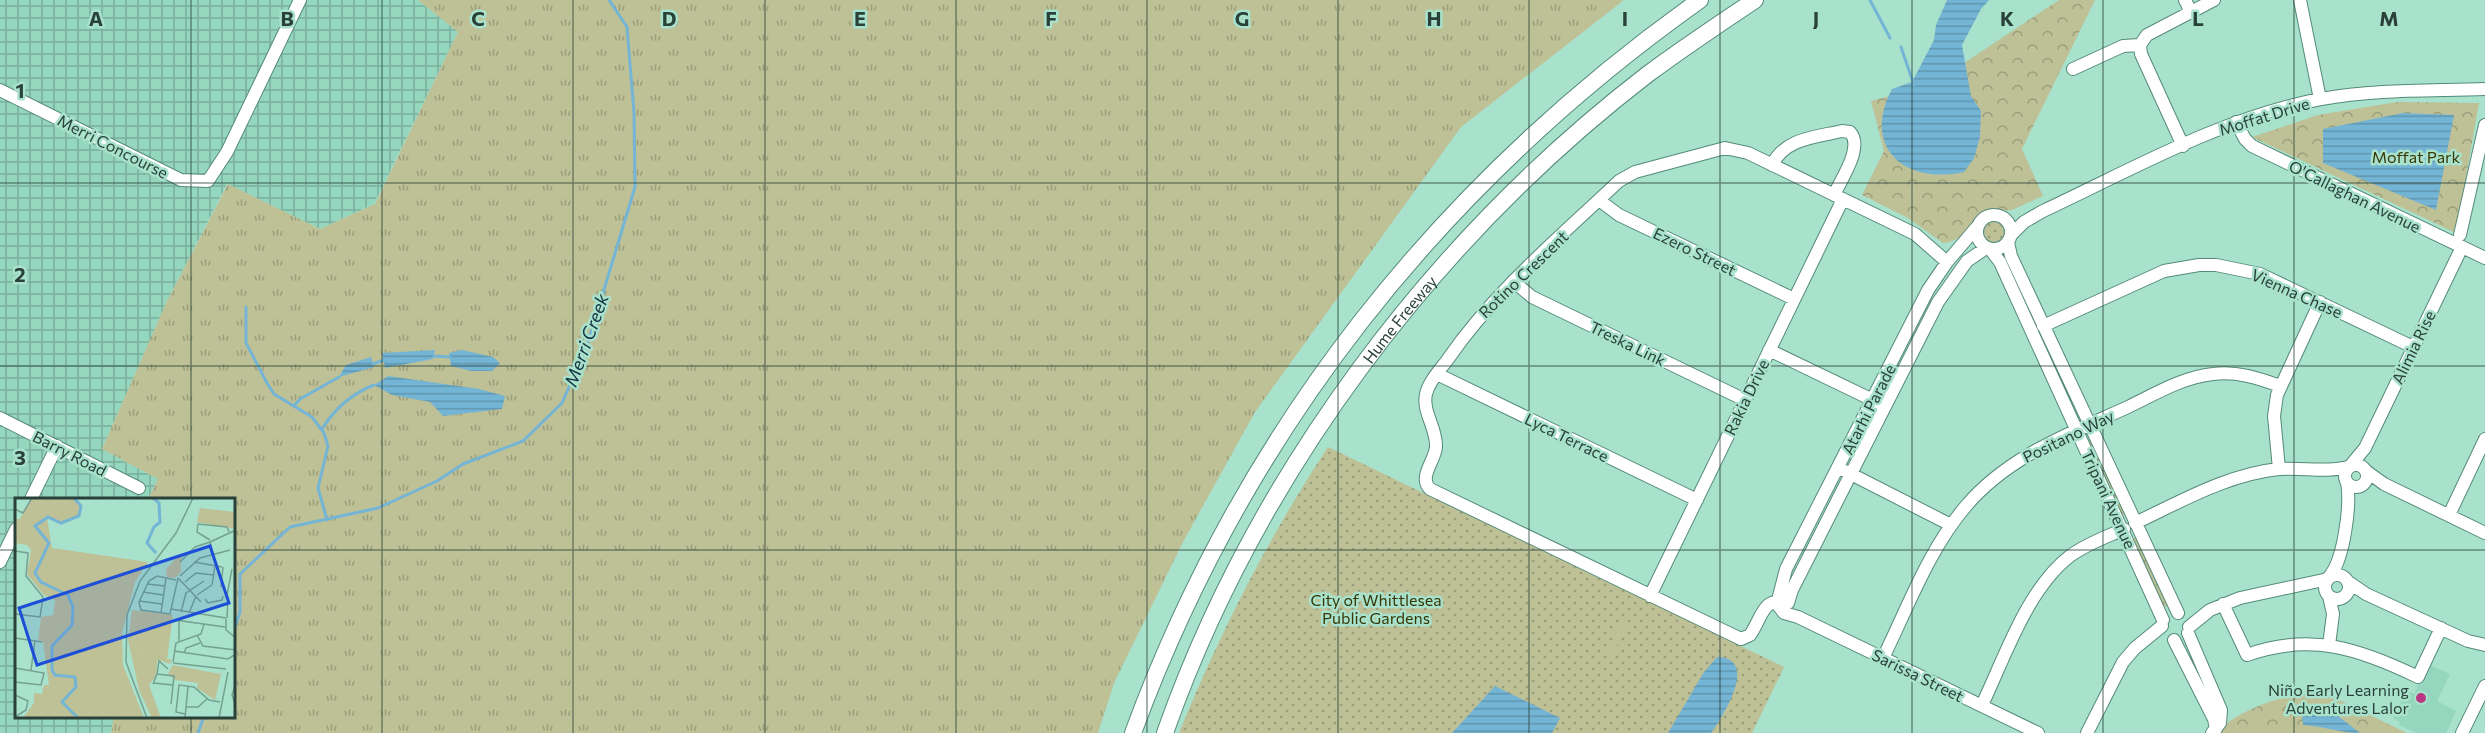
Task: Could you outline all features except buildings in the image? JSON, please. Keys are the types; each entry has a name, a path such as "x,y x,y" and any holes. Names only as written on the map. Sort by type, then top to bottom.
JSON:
{"highway":[{"name":"Hume Freeway","path":"1133,733 1167,647 1221,534 1278,437 1353,331 1432,234 1522,142 1613,65 1700,0"},
{"name":"Hume Freeway","path":"1165,733 1198,653 1253,539 1320,428 1395,325 1479,229 1564,145 1649,74 1755,0"}],"street":[{"name":"Merri Concourse","path":"0,90 181,180 208,181 227,152 300,0"},
{"path":"2185,0 2191,12"},
{"path":"2183,146 2141,54 2140,45 2147,35 2214,0"},
{"path":"2300,0 2320,99"},
{"path":"2073,69 2123,46 2140,45"},
{"name":"Moffat Drive","path":"2009,238 2020,225 2043,211 2236,122 2320,99 2400,90 2485,91"},
{"name":"O'Callaghan Avenue","path":"2236,122 2245,140 2252,146 2461,241 2485,258"},
{"name":"Alimia Rise","path":"2349,466 2365,448 2461,241 2485,125"},
{"name":"Rakia Drive","path":"1650,596 1794,299 1838,197 1855,141 1850,132 1842,131 1791,144 1778,153 1772,165"},
{"name":"Rotino Crescent","path":"1781,604 1761,616 1750,635 1745,639 1650,596 1427,486 1425,478 1436,444 1425,398 1437,375 1478,317 1629,174 1725,148 1742,150 1915,234 1947,262"},
{"name":"Ezero Street","path":"1599,200 1619,215 1794,299"},
{"name":"Moffat Drive","path":"2003,217 2043,211"},
{"path":"1987,216 2003,217 2009,225 2009,238 2000,249 1988,249 1978,240 1976,228 1987,216"},
{"name":"Atarhi Parade","path":"1781,604 1782,577 1928,290 1947,262 1976,228"},
{"name":"Tripani Avenue","path":"2009,238 2011,256 2043,326 2083,427"},
{"name":"Atarhi Parade","path":"1781,604 1792,590 1952,280 1967,261 1988,249"},
{"name":"Tripani Avenue","path":"1988,249 2000,262 2083,427 2129,526 2166,631 2214,719 2214,731"},
{"name":"Vienna Chase","path":"2043,326 2149,277 2199,265 2224,266 2254,272 2413,347"},
{"name":"Treska Link","path":"1514,281 1532,297 1745,400"},
{"path":"2279,469 2274,416 2280,386 2320,302"},
{"path":"1770,350 1885,406"},
{"name":"Positano Way","path":"1884,658 1951,525 1982,488 2015,462 2083,427 2183,381 2204,375 2240,374 2280,386"},
{"name":"Lyca Terrace","path":"1437,375 1696,500"},
{"name":"Barry Road","path":"0,418 139,488"},
{"path":"2449,515 2485,440"},
{"path":"31,498 57,446"},
{"name":"Alimia Rise","path":"2365,448 2366,470"},
{"path":"1982,705 2031,602 2050,575 2072,555 2129,526 2218,486 2279,469 2328,470 2356,464 2384,484 2485,533"},
{"path":"2335,596 2325,587 2340,556 2348,503 2345,473 2349,466"},
{"path":"1838,468 1951,525"},
{"path":"2328,470 2352,486 2384,484"},
{"path":"2348,503 2367,478 2366,470"},
{"name":"Tripani Avenue","path":"2129,526 2189,630 2221,710 2220,723 2214,731"},
{"path":"0,562 15,531"},
{"path":"2335,596 2349,589 2340,556"},
{"path":"2166,631 2169,614 2210,610 2268,590 2307,586 2335,575 2347,580 2366,594 2468,641 2485,645"},
{"path":"2307,586 2335,596 2366,594"},
{"path":"2330,645 2335,596"},
{"name":"Sarissa Street","path":"1781,604 1816,632 1884,658 2038,733"},
{"path":"2223,604 2247,655 2288,645 2330,645 2370,655 2418,677 2441,628"},
{"path":"2088,733 2123,662 2143,642 2166,631 2182,638 2210,610"},
{"path":"2468,641 2485,657"},
{"path":"2462,733 2485,686"}],"shaded area":[{"path":"0,0 418,0 458,32 374,204 320,229 227,184 167,301 102,449 158,479 148,498 15,498 15,718 114,718 111,733 0,733"},
{"name":"Niño Early Learning Adventures Lalor","path":"2428,664 2450,674 2437,701 2456,711 2446,733 2416,733 2399,725 2400,722 2393,718 2407,691 2414,694"}],"green space":[{"path":"418,0 1624,0 1461,127 1255,412 1183,542 1114,683 1098,733 111,733 114,718 236,718 236,498 148,498 158,479 102,449 167,301 228,184 320,229 375,204 458,32"},
{"path":"2059,0 2095,0 2022,149 2043,196 2012,210 1985,212 1961,236 1943,243 1908,218 1862,195 1884,151 1871,101 1931,85"},
{"name":"Moffat Park","path":"2397,102 2479,103 2456,233 2252,137 2318,115"},
{"path":"1994,222 2001,225 2004,232 2001,239 1994,242 1987,239 1984,232 1987,225"},
{"path":"2090,439 2126,514 2122,515 2087,440"},
{"name":"City of Whittlesea Public Gardens","path":"1328,447 1784,667 1752,733 1179,733 1246,587 1285,516"},
{"path":"2136,537 2169,606 2163,607 2133,539"},
{"path":"1621,623 1627,626 1611,658 1605,655"},
{"path":"2313,693 2329,695 2407,733 2214,733 2236,717 2260,705 2286,697"}],"water":[{"path":"1947,0 1989,0 1981,9 1962,45 1971,96 1981,111 1980,137 1974,158 1964,172 1943,175 1924,173 1907,167 1894,158 1886,145 1882,129 1884,110 1892,89 1912,82 1934,40 1936,25"},
{"path":"2403,113 2454,115 2436,210 2323,163 2323,129"},
{"path":"435,350 433,359 385,368 382,353"},
{"path":"462,350 493,357 500,363 492,371 471,371 451,366 449,353"},
{"path":"371,357 374,367 339,377 346,365"},
{"path":"388,376 479,389 505,396 502,409 443,416 430,402 392,395 374,385"},
{"path":"1717,657 1730,660 1736,667 1737,677 1730,702 1711,733 1668,733 1704,672"},
{"path":"1495,686 1560,718 1552,733 1452,733"},
{"path":"2312,712 2338,716 2360,733 2303,725 2302,714"}],"waterway":[{"name":"Merri Creek","path":"236,624 240,612 240,574 290,527 378,508 437,481 463,464 523,441 562,403 587,346 635,187 634,113 627,27 609,0"},
{"path":"1870,0 1890,38"},
{"path":"1901,47 1914,85"},
{"path":"246,307 246,343 267,383 274,394 312,417 324,433 328,446 318,488 327,520"},
{"path":"434,356 450,357"},
{"path":"373,364 384,360"},
{"path":"294,406 300,399 339,377"},
{"path":"322,429 344,402 374,385"},
{"name":"Merri Creek","path":"198,733 203,718"}],"place":[{"name":"Niño Early Learning Adventures Lalor","path":"2421,698"}]}
